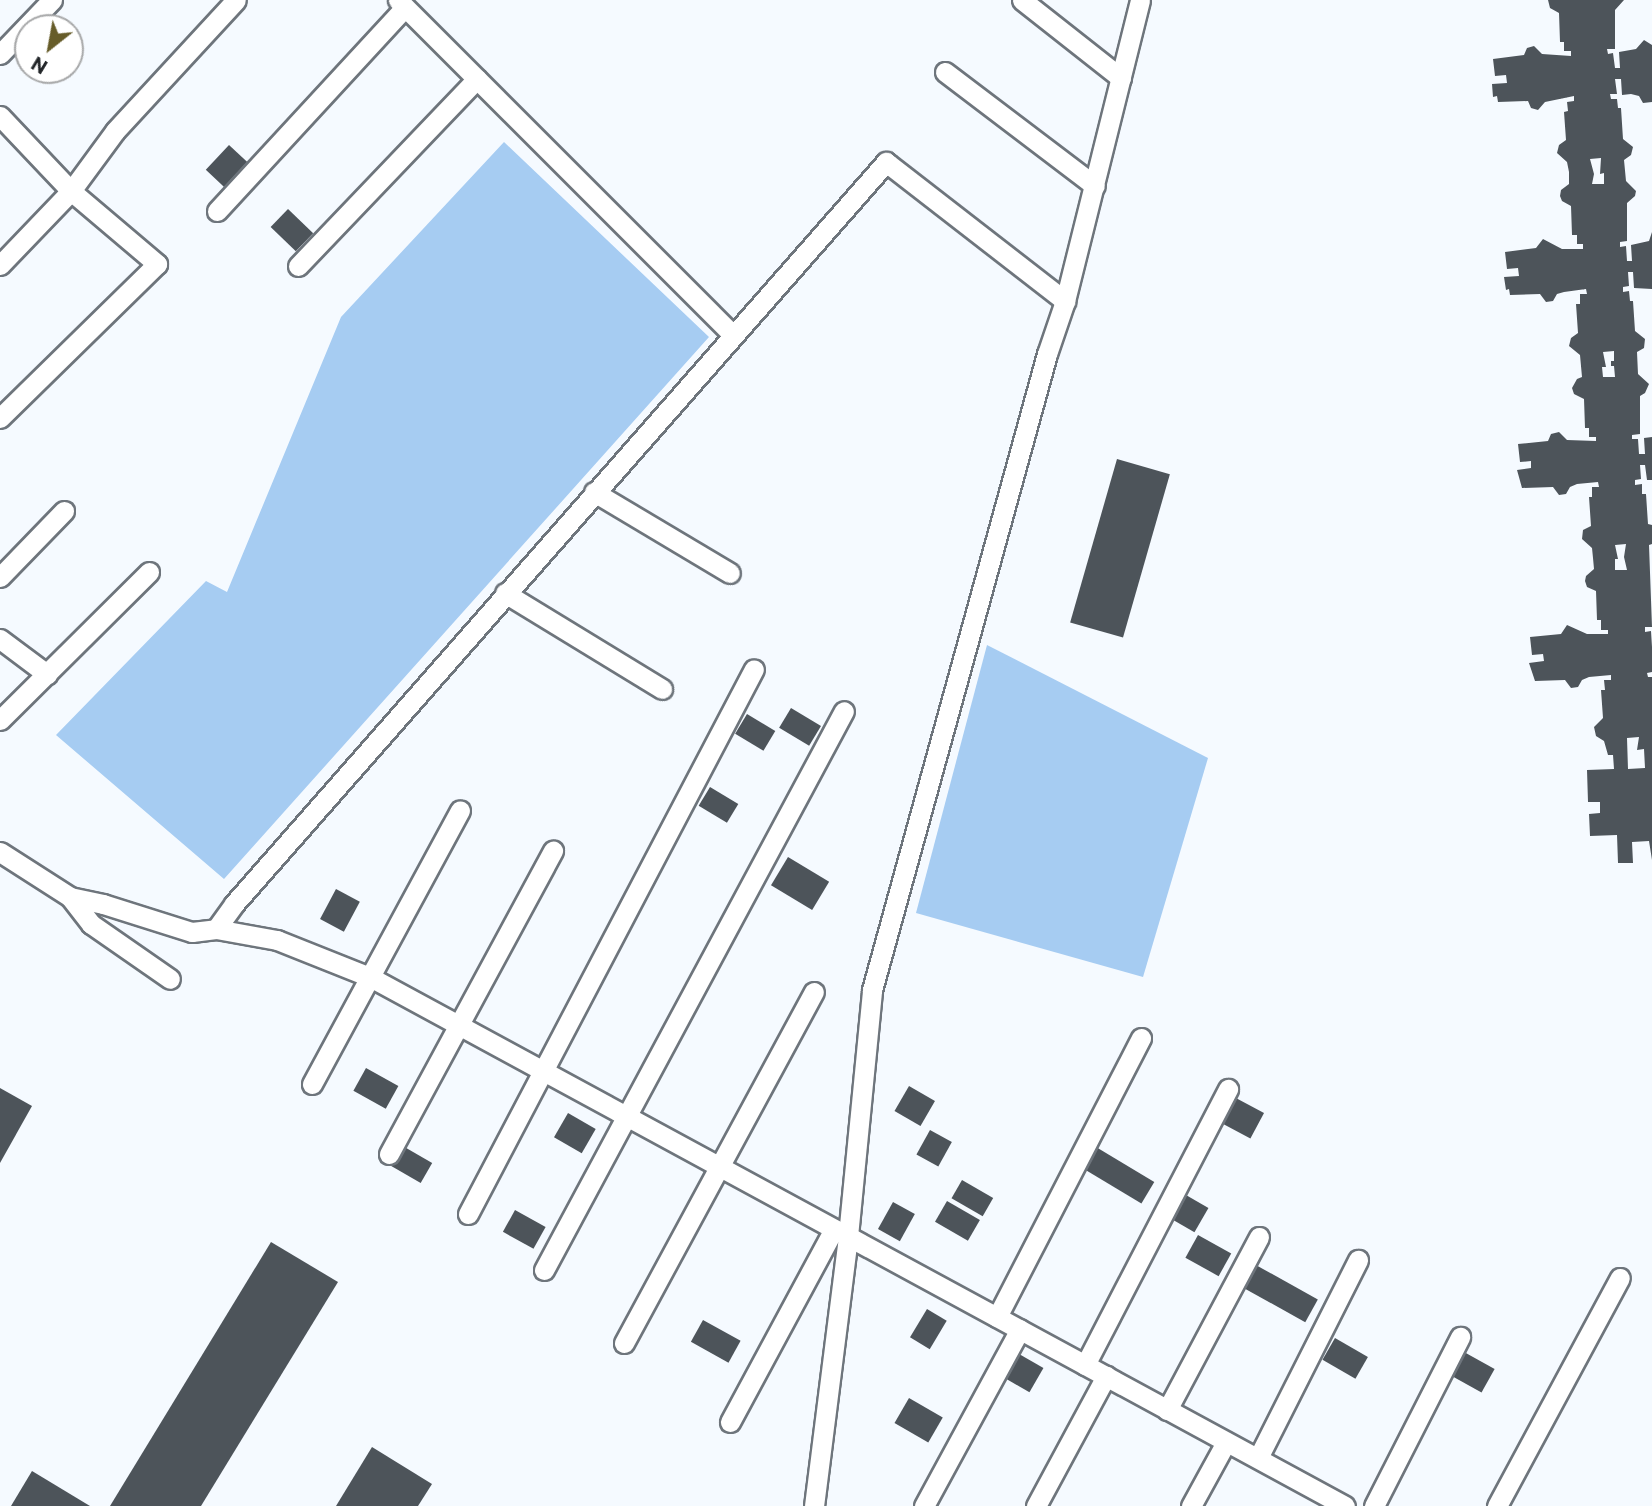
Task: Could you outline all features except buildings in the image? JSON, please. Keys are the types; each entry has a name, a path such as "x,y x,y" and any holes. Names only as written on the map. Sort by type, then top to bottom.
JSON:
{"street":[{"path":"0,54 52,0"},
{"path":"0,265 71,191 115,131 236,0"},
{"path":"1022,0 1121,78"},
{"path":"814,1506 841,1233 872,990 1047,354 1065,300 1140,0"},
{"path":"217,211 402,4 733,335"},
{"path":"945,72 1095,186"},
{"path":"298,266 477,79"},
{"path":"0,116 71,191 157,264 0,418"},
{"path":"216,929 243,893 505,593 886,162 1065,300"},
{"path":"594,492 730,573"},
{"path":"0,577 65,511"},
{"path":"0,720 149,572"},
{"path":"505,593 662,689"},
{"path":"0,639 47,674"},
{"path":"468,1214 545,1072 754,669"},
{"path":"544,1270 844,710"},
{"path":"312,1084 460,810"},
{"path":"389,1154 553,851"},
{"path":"0,852 71,897 103,904 192,932 216,929 277,940 370,977 1345,1506"},
{"path":"71,897 91,924 170,979"},
{"path":"624,1343 814,992"},
{"path":"997,1317 1141,1038"},
{"path":"1084,1365 1228,1089"},
{"path":"730,1422 841,1233"},
{"path":"1167,1410 1259,1237"},
{"path":"1258,1458 1358,1260"},
{"path":"1497,1506 1620,1278"},
{"path":"924,1506 1020,1329"},
{"path":"1374,1506 1460,1337"},
{"path":"1035,1506 1106,1376"},
{"path":"1191,1506 1226,1441"}],"shaded area":[{"path":"504,142 709,337 224,879 56,735 206,581 227,592 341,317"},
{"path":"987,645 1208,758 1143,977 916,913"}]}
